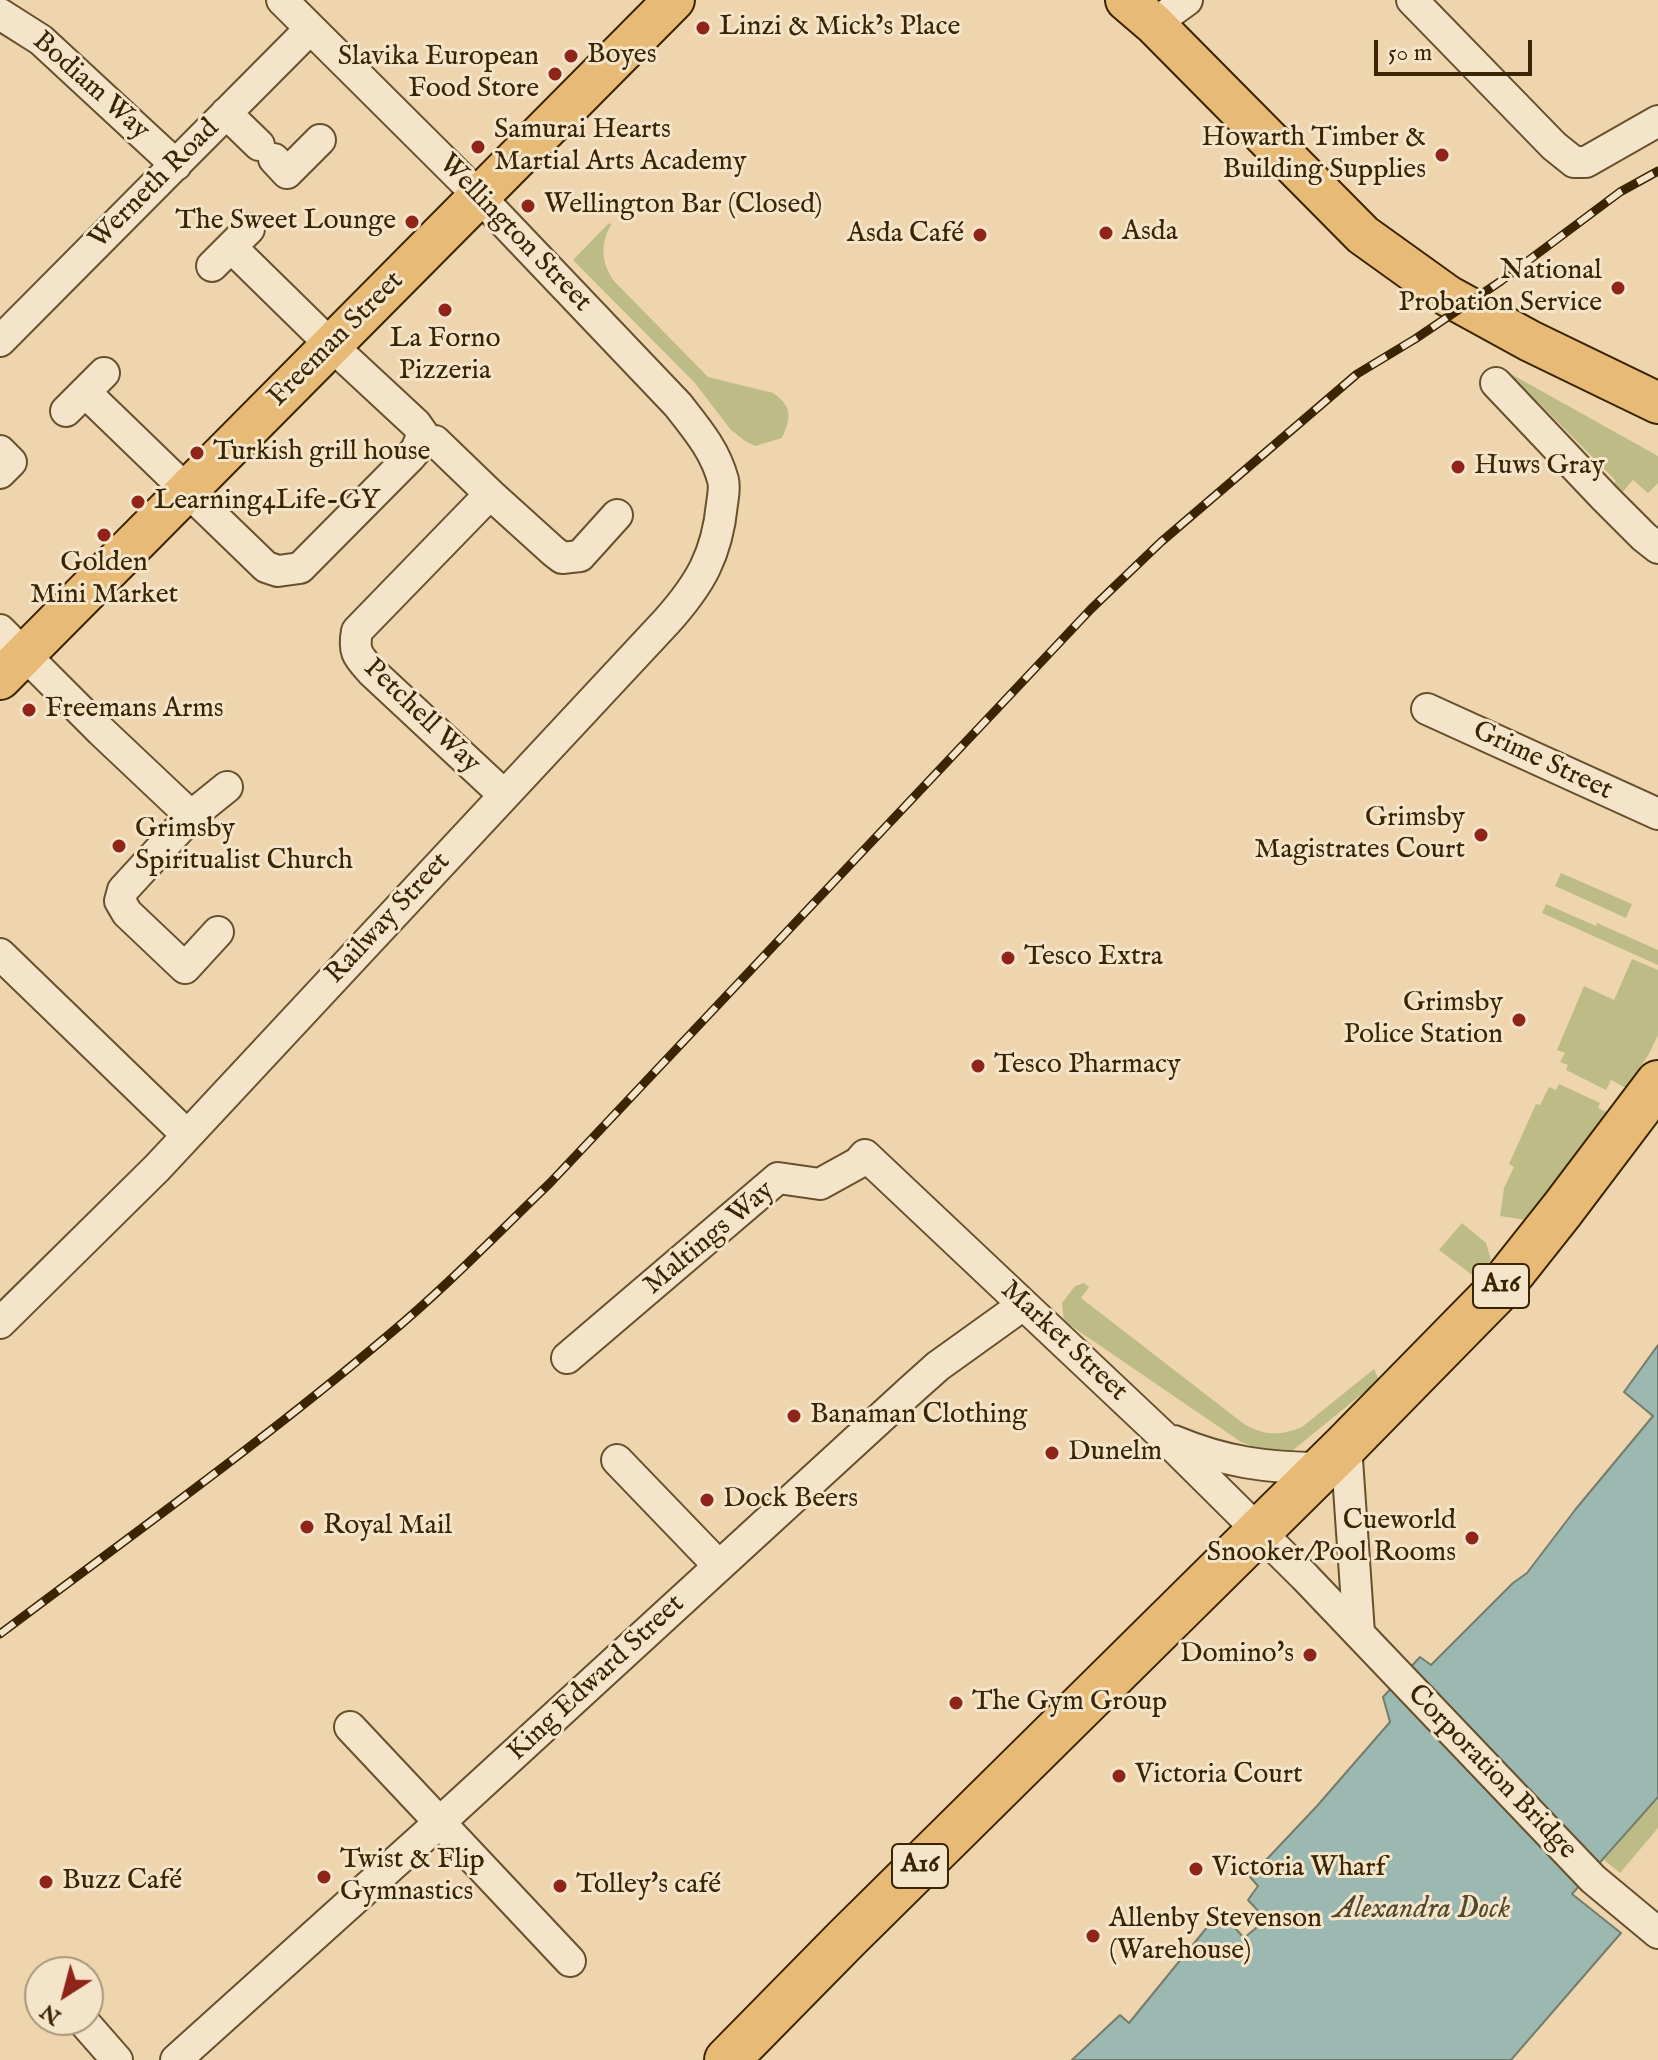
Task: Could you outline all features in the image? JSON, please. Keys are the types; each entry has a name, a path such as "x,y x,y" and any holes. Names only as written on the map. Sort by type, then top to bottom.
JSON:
{"highway":[{"name":"A16","path":"727,2060 1501,1287 1658,1083"}],"main road":[{"name":"Freeman Street","path":"8,655 187,491 674,0"},
{"path":"1140,12 1363,235 1448,296 1530,341 1658,403"}],"street":[{"name":"Wellington Street","path":"282,0 479,196 678,405 702,435 724,484"},
{"path":"1140,12 1187,0"},
{"path":"1412,0 1534,126 1574,162 1586,162 1658,121"},
{"name":"Bodiam Way","path":"0,14 41,40 176,165"},
{"name":"Werneth Road","path":"6,323 176,165 310,29"},
{"path":"226,113 275,164 320,140"},
{"path":"231,248 490,494 562,558 580,556 617,515"},
{"path":"1496,383 1605,498 1658,548"},
{"path":"85,392 266,567 278,571 300,568 416,450 425,433"},
{"name":"Railway Street","path":"3,1313 157,1168 690,595 707,568 711,555 721,516 724,484"},
{"name":"Petchell Way","path":"490,494 369,617 357,631 355,645 357,656 372,672 504,795"},
{"path":"8,655 191,816"},
{"name":"Grime Street","path":"1427,709 1654,803"},
{"path":"218,932 185,968 127,913 120,901 123,890 191,816 227,787"},
{"path":"0,954 187,1135"},
{"name":"Market Street","path":"865,1155 1165,1438 1359,1633"},
{"name":"Maltings Way","path":"567,1358 778,1178 820,1184 858,1163 865,1155"},
{"name":"King Edward Street","path":"176,2060 938,1366 1023,1305"},
{"path":"1165,1438 1202,1453 1241,1463 1280,1468 1333,1457 1359,1633"},
{"path":"617,1460 719,1566"},
{"name":"Corporation Bridge","path":"1359,1633 1593,1879 1658,1933"},
{"path":"350,1727 570,1961"},
{"path":"96,2036 117,2060"}],"shaded area":[{"path":"609,223 604,253 606,267 614,281 708,377 773,393 779,398 788,413 782,438 755,446 730,429 695,383 573,260"},
{"path":"1502,369 1658,456 1658,483 1648,493 1633,480 1620,495 1611,488 1616,481 1537,401 1531,406 1498,374"},
{"path":"1561,873 1632,904 1626,918 1555,886"},
{"path":"1546,904 1658,950 1658,965 1542,913"},
{"path":"1632,959 1658,970 1658,1035 1626,1088 1611,1080 1606,1090 1566,1070 1568,1065 1560,1062 1565,1053 1557,1050 1584,986 1614,1000"},
{"path":"1559,1084 1600,1103 1598,1108 1609,1113 1526,1220 1500,1216 1504,1188 1514,1167 1509,1164 1536,1104 1540,1105 1549,1087 1556,1090"},
{"path":"1462,1223 1486,1243 1491,1260 1475,1277 1439,1250"},
{"path":"1084,1283 1089,1287 1081,1298 1244,1424 1259,1431 1280,1433 1302,1427 1374,1369 1379,1380 1292,1451 1254,1447 1241,1442 1064,1321 1062,1303 1075,1286"},
{"path":"1658,1797 1658,1828 1620,1873 1604,1860"}],"water":[{"name":"Alexandra Dock","path":"1658,1345 1658,1797 1572,1894 1621,1933 1511,2060 1072,2060 1120,2015 1129,2023 1213,1920 1221,1926 1228,1920 1244,1938 1256,1928 1262,1915 1248,1900 1258,1886 1250,1877 1390,1722 1383,1697 1420,1657 1431,1665 1513,1583 1527,1573 1653,1416 1624,1392"}],"railway":[{"path":"0,1634 292,1414 449,1281 550,1183 1091,609 1161,542 1357,374 1501,281 1620,192 1658,171"}],"place":[{"name":"Linzi & Mick’s Place","path":"703,28"},
{"name":"Boyes","path":"571,56"},
{"name":"Slavika European Food Store","path":"555,74"},
{"name":"Samurai Hearts Martial Arts Academy","path":"478,147"},
{"name":"Howarth Timber & Building Supplies","path":"1442,155"},
{"name":"Wellington Bar (Closed)","path":"528,206"},
{"name":"The Sweet Lounge","path":"412,222"},
{"name":"Asda","path":"1106,233"},
{"name":"Asda Café","path":"980,235"},
{"name":"National Probation Service","path":"1618,288"},
{"name":"La Forno Pizzeria","path":"445,310"},
{"name":"Turkish grill house","path":"197,453"},
{"name":"Huws Gray","path":"1458,467"},
{"name":"Learning4Life-GY","path":"138,502"},
{"name":"Golden Mini Market","path":"104,535"},
{"name":"Freemans Arms","path":"29,710"},
{"name":"Grimsby Magistrates Court","path":"1481,835"},
{"name":"Grimsby Spiritualist Church","path":"119,846"},
{"name":"Tesco Extra","path":"1008,958"},
{"name":"Grimsby Police Station","path":"1519,1020"},
{"name":"Tesco Pharmacy","path":"978,1066"},
{"name":"Banaman Clothing","path":"794,1416"},
{"name":"Dunelm","path":"1052,1453"},
{"name":"Dock Beers","path":"707,1500"},
{"name":"Royal Mail","path":"307,1527"},
{"name":"Cueworld Snooker/Pool Rooms","path":"1472,1538"},
{"name":"Domino's","path":"1310,1655"},
{"name":"The Gym Group","path":"956,1703"},
{"name":"Victoria Court","path":"1119,1776"},
{"name":"Victoria Wharf","path":"1196,1869"},
{"name":"Twist & Flip Gymnastics","path":"324,1877"},
{"name":"Buzz Café","path":"46,1882"},
{"name":"Tolley's café","path":"560,1886"},
{"name":"Allenby Stevenson (Warehouse)","path":"1093,1936"}]}
